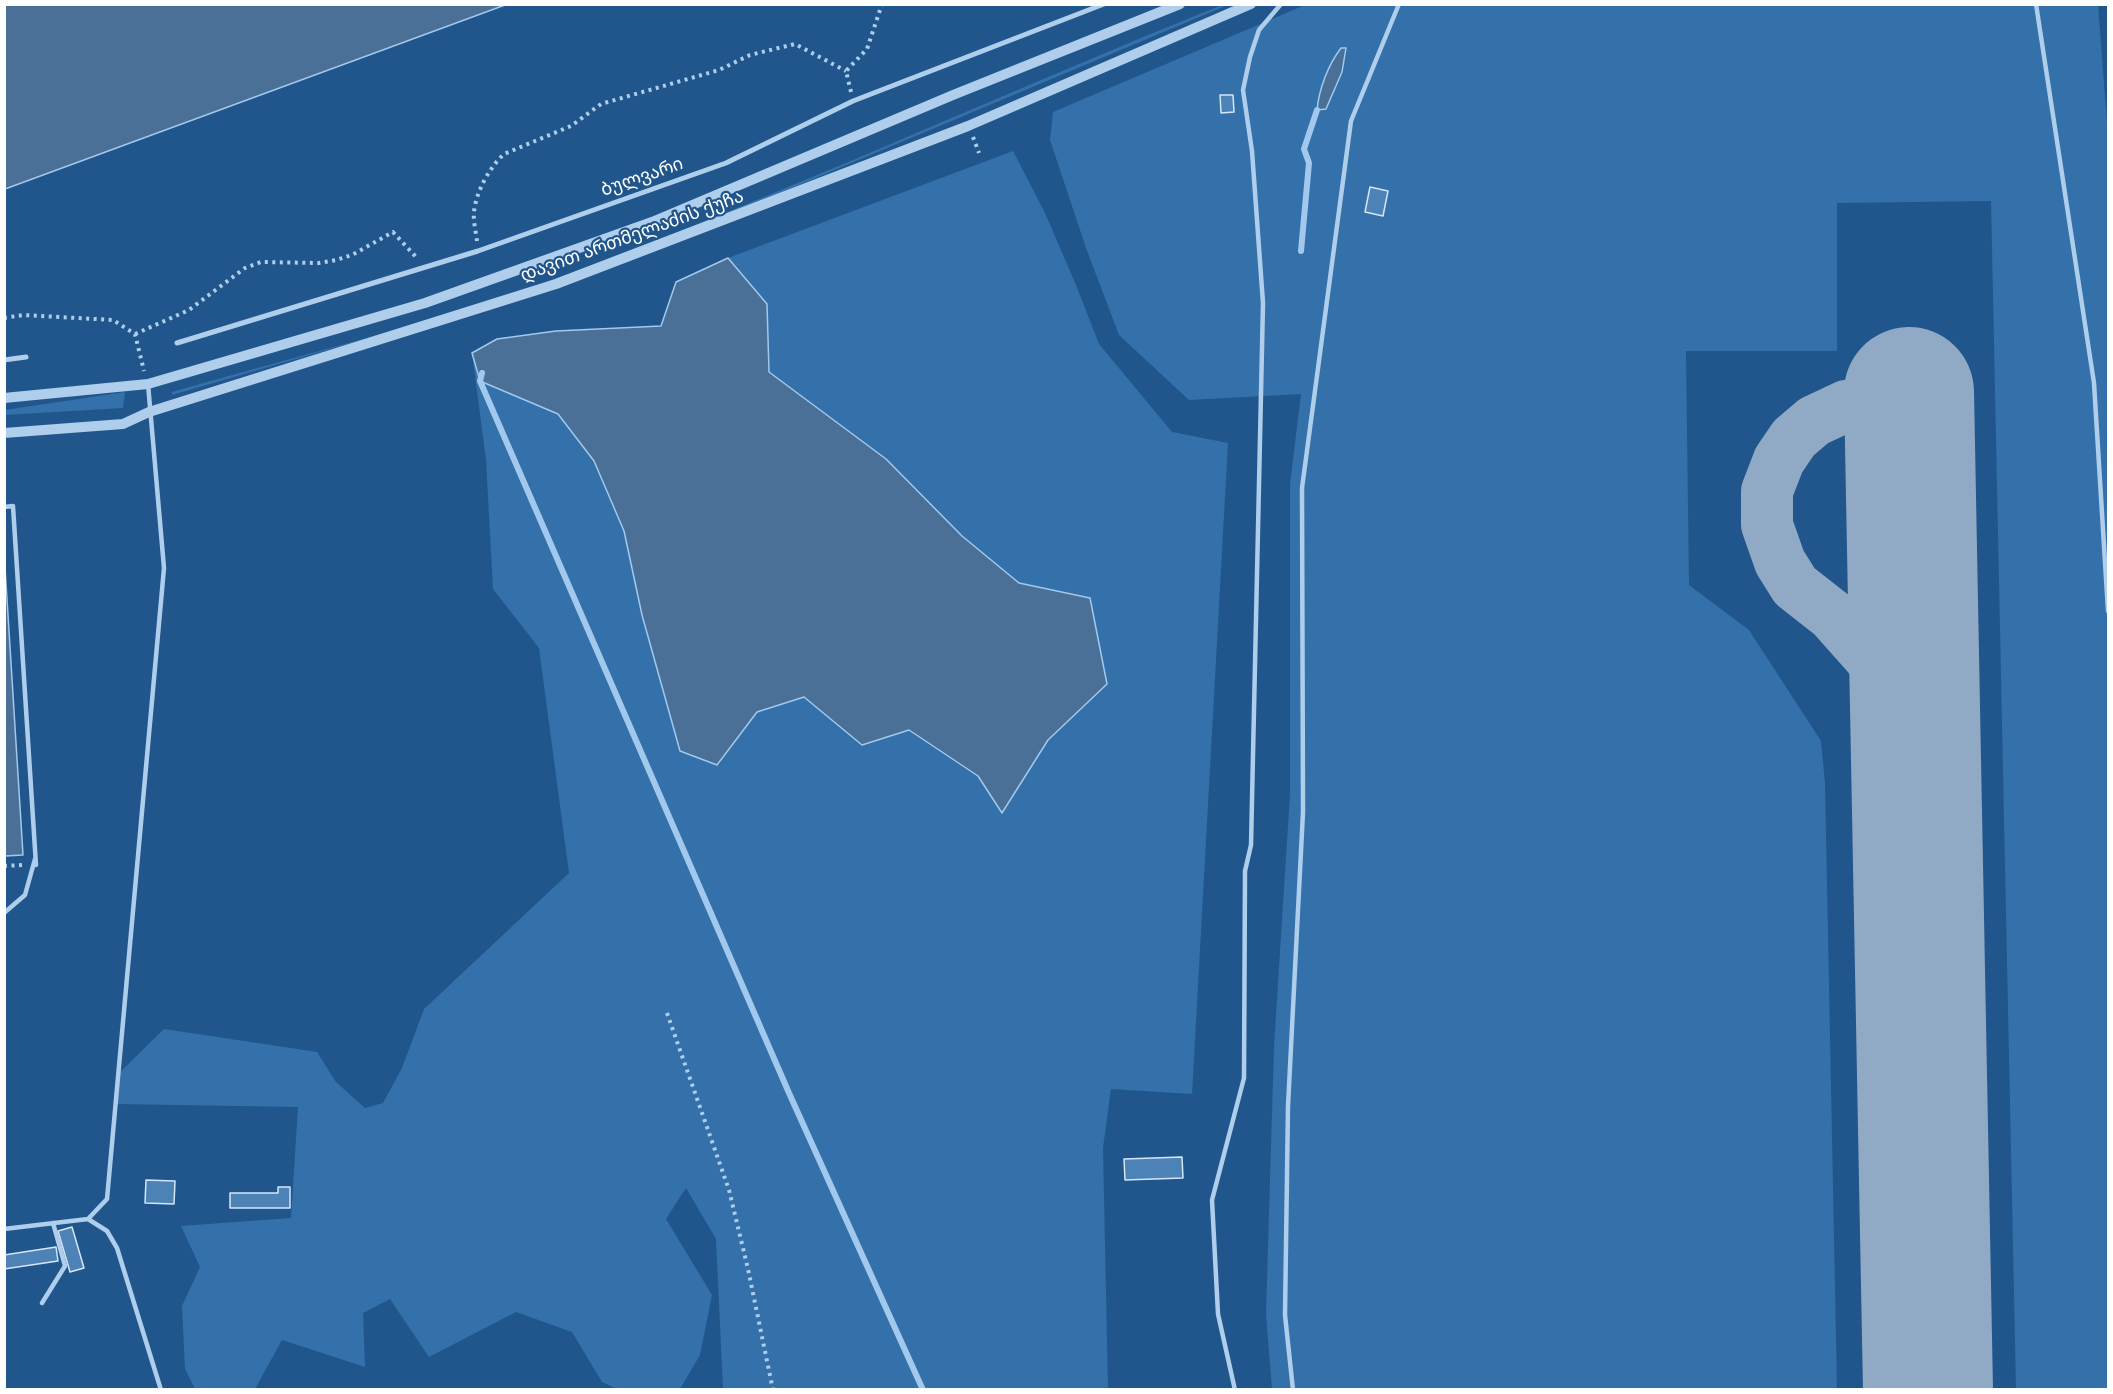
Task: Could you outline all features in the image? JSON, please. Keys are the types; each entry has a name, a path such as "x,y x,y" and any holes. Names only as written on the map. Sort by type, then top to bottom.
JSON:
{"street":[{"name":"ბულვარი","path":"177,343 478,251 726,163 853,101 1104,4"},
{"name":"დავით ართმელაძის ქუჩა","path":"4,398 148,384 425,303 652,222 953,94 1180,4"},
{"name":"დავით ართმელაძის ქუჩა","path":"4,432 123,424 149,412 556,284 968,126 1251,4"},
{"path":"4,360 26,357"}],"lane":[{"path":"1235,1389 1218,1314 1212,1200 1244,1078 1245,871 1251,845 1263,303 1252,151 1244,90 1250,57 1259,30 1281,4"},
{"path":"1293,1389 1285,1315 1288,1106 1303,812 1302,488 1351,121 1399,4"},
{"path":"2036,4 2094,383 2109,611"},
{"path":"88,1219 107,1199 164,568 148,384"},
{"path":"4,507 13,506 36,865 35,859 25,896 4,914"},
{"path":"4,1229 88,1219 107,1232 117,1248 161,1389"},
{"path":"42,1303 65,1266 53,1222"}],"path":[{"path":"846,71 867,49 882,4"},
{"path":"478,251 474,213 479,191 496,162 504,154 571,126 601,104 719,70 750,55 795,44 846,71 853,101"},
{"path":"968,126 979,153"},
{"path":"135,334 189,310 245,268 261,262 336,261 352,255 393,232 425,266"},
{"path":"4,318 23,315 113,320 135,334 148,384"},
{"path":"667,1014 729,1191 748,1269 772,1389"}],"shaded area":[{"path":"5,4 505,4 505,5 5,189"},
{"path":"1222,5 1228,5 725,216 520,294 172,395 172,392 443,315 603,261 681,231"},
{"path":"1305,5 2098,5 2108,136 2108,1389 2016,1389 1991,201 1837,203 1837,351 1686,351 1689,585 1749,630 1821,741 1825,783 1837,1389 1272,1389 1266,1314 1274,1046 1290,794 1290,484 1301,394 1189,400 1119,335 1086,248 1050,140 1053,112"},
{"path":"1341,48 1346,48 1342,72 1326,109 1317,110 1325,78"},
{"path":"1013,151 1045,213 1099,344 1172,432 1228,443 1192,1094 1111,1089 1103,1148 1108,1389 723,1389 716,1239 686,1188 666,1219 712,1295 700,1355 680,1389 617,1389 602,1382 572,1332 516,1312 429,1357 390,1299 363,1313 365,1367 282,1340 255,1389 195,1389 185,1369 182,1306 200,1267 181,1226 291,1218 298,1107 116,1104 118,1074 164,1029 317,1052 336,1082 365,1108 383,1103 402,1068 424,1009 569,873 539,648 493,589 486,460 472,353 480,381 558,414 594,461 624,531 642,615 680,751 718,765 757,712 804,697 862,745 909,730 978,776 1003,813 1048,740 1107,684 1090,598 1019,583 962,536 886,459 769,372 767,304 728,258"},
{"path":"728,258 767,304 769,372 886,459 962,536 1019,583 1090,598 1107,684 1048,740 1002,813 978,776 909,730 862,745 804,697 757,712 717,765 680,751 642,615 624,531 594,461 558,414 480,381 472,353 497,339 556,331 661,326 676,282"},
{"path":"125,392 123,408 5,415 5,410"},
{"path":"5,567 23,855 4,856"}],"building":[{"path":"1220,95 1233,95 1234,112 1221,113"},
{"path":"1370,187 1388,191 1383,216 1365,212"},
{"path":"1182,1157 1183,1178 1125,1180 1124,1159"},
{"path":"146,1180 175,1181 174,1204 145,1203"},
{"path":"278,1187 290,1187 290,1208 230,1208 230,1193 278,1193"},
{"path":"72,1227 84,1268 70,1272 58,1231"},
{"path":"56,1247 58,1261 4,1269 4,1255"}],"waterway":[{"path":"1301,251 1309,163 1304,149 1317,110"},
{"path":"482,373 480,381 789,1093 923,1390"}],"taxiway":[{"path":"1917,795 1914,733 1872,660 1832,615 1795,586 1780,562 1767,525 1767,491 1779,460 1794,438 1814,421 1846,406 1884,403 1909,411 1946,428 1947,583 1917,813"}],"runway":[{"path":"1909,392 1928,1390"}]}
